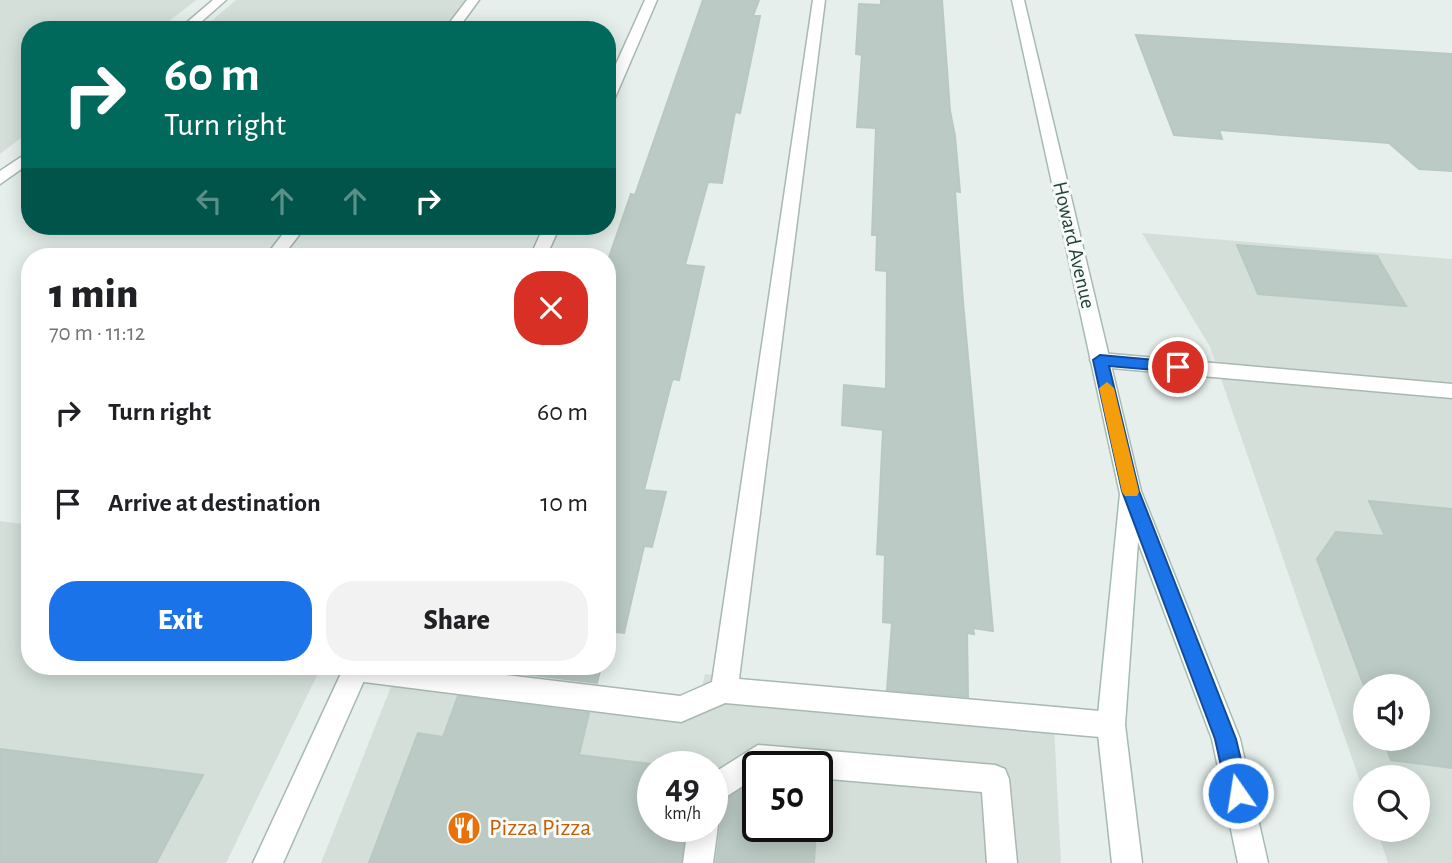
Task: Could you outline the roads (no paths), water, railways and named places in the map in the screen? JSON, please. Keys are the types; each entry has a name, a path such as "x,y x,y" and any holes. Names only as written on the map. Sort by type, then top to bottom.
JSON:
{"main road":[{"path":"195,21 220,0"},
{"path":"457,21 473,0"},
{"path":"616,80 652,0"},
{"path":"723,690 819,0"},
{"name":"Howard Avenue","path":"1018,0 1130,491 1226,739 1253,863"},
{"path":"0,179 21,162"},
{"path":"1100,360 1452,391"},
{"name":"Howard Avenue","path":"1127,863 1111,725 1130,491"},
{"path":"268,863 354,675"},
{"path":"412,675 681,709 723,690 1111,725"},
{"path":"728,781 758,759 995,779 1002,863"},
{"path":"698,863 701,842"}],"place":[{"name":"Pizza Pizza","path":"464,828"}]}
